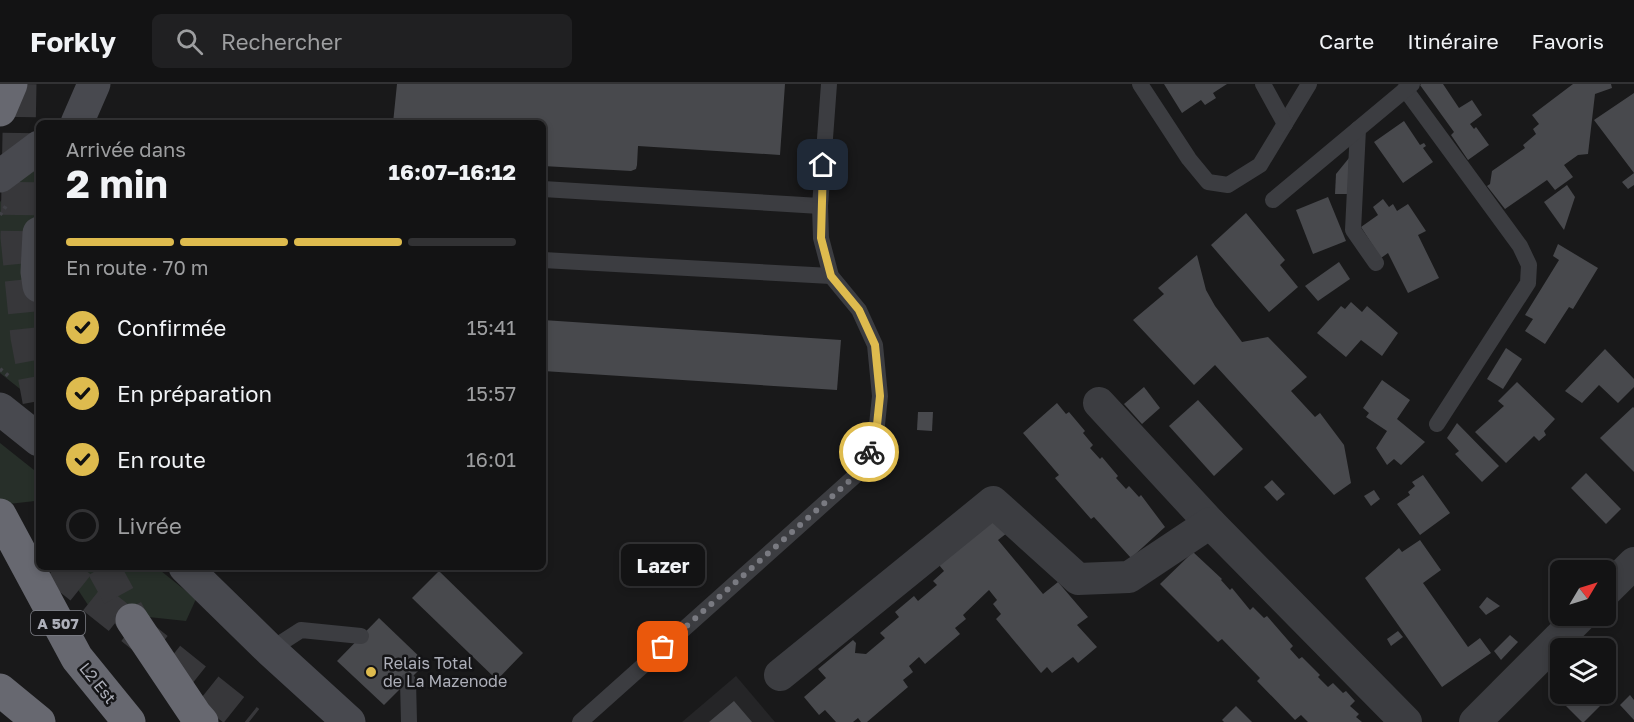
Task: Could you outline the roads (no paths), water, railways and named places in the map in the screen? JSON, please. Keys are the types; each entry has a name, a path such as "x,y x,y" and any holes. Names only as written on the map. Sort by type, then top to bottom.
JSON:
{"highway":[{"path":"0,110 11,84"},
{"name":"L2 Est","path":"0,515 77,658 129,722"},
{"path":"132,620 202,722"},
{"path":"0,690 39,722"}],"main road":[{"path":"76,120 94,84"},
{"path":"0,176 36,149"},
{"path":"0,409 36,438"},
{"path":"188,570 270,650 349,722"}],"street":[{"path":"1099,403 1210,523 1406,722"},
{"path":"780,675 993,502 1078,579 1129,578 1210,523"},
{"path":"1616,581 1634,563"},
{"path":"1475,722 1571,626"}],"lane":[{"path":"580,722 855,476 875,444 880,396 875,345 859,310 831,276 821,238 820,206 829,84"},
{"path":"1140,84 1188,159 1208,182 1228,185 1260,165 1309,84"},
{"path":"1263,84 1285,124"},
{"path":"1273,200 1409,87 1520,246 1529,265 1528,283 1437,424"},
{"path":"1358,129 1353,230 1376,263"},
{"path":"546,189 820,206"},
{"path":"546,260 831,276"},
{"path":"270,650 301,630 361,636"},
{"path":"408,681 409,722"}],"tunnel":[{"path":"20,84 17,237 27,337 36,385"},
{"path":"59,570 249,722"},
{"path":"105,570 132,620"}],"place":[{"name":"Lazer","path":"663,647"},
{"name":"Relais Total de La Mazenode","path":"371,672"}]}
